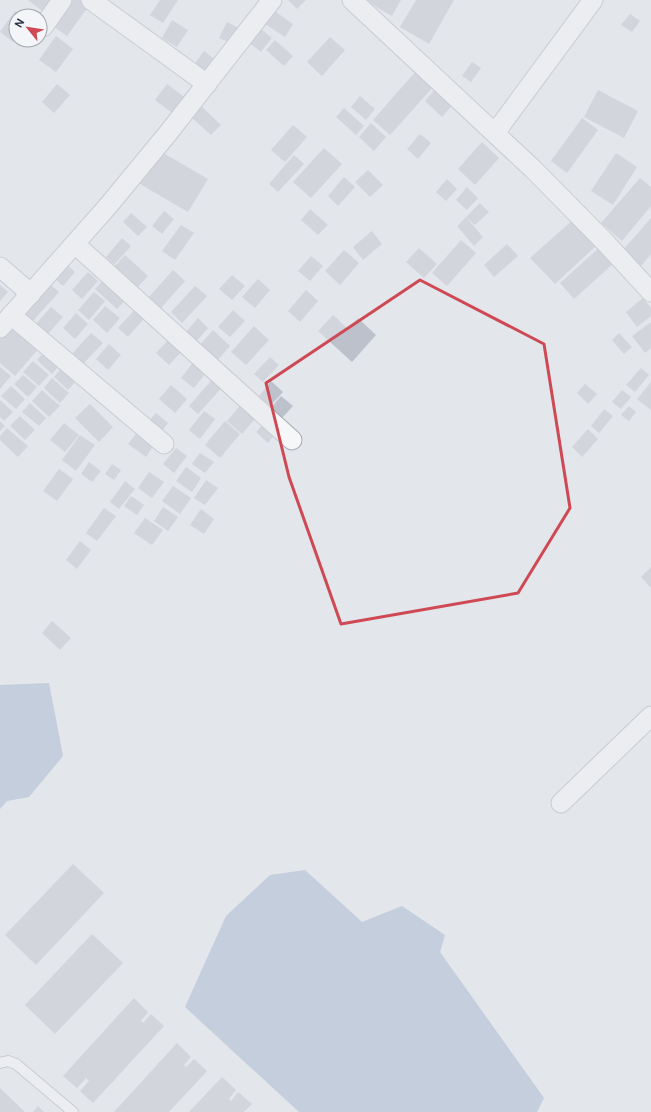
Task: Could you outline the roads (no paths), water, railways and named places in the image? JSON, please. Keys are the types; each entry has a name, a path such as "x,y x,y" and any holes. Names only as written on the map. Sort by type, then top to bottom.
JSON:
{"street":[{"path":"48,20 62,0"},
{"path":"91,0 207,84"},
{"path":"164,444 6,322 75,244 169,132 272,0"},
{"path":"352,0 539,174 651,292"},
{"path":"495,133 593,0"},
{"path":"75,244 292,440"},
{"path":"0,267 31,294"},
{"path":"561,803 651,716"}],"lane":[{"path":"0,1063 8,1061 16,1064 73,1112"}],"water":[{"path":"49,683 63,756 29,797 7,801 0,809 0,685"},
{"path":"305,870 362,922 402,906 445,935 440,952 544,1098 537,1112 299,1112 185,1007 226,916 270,875"}]}
